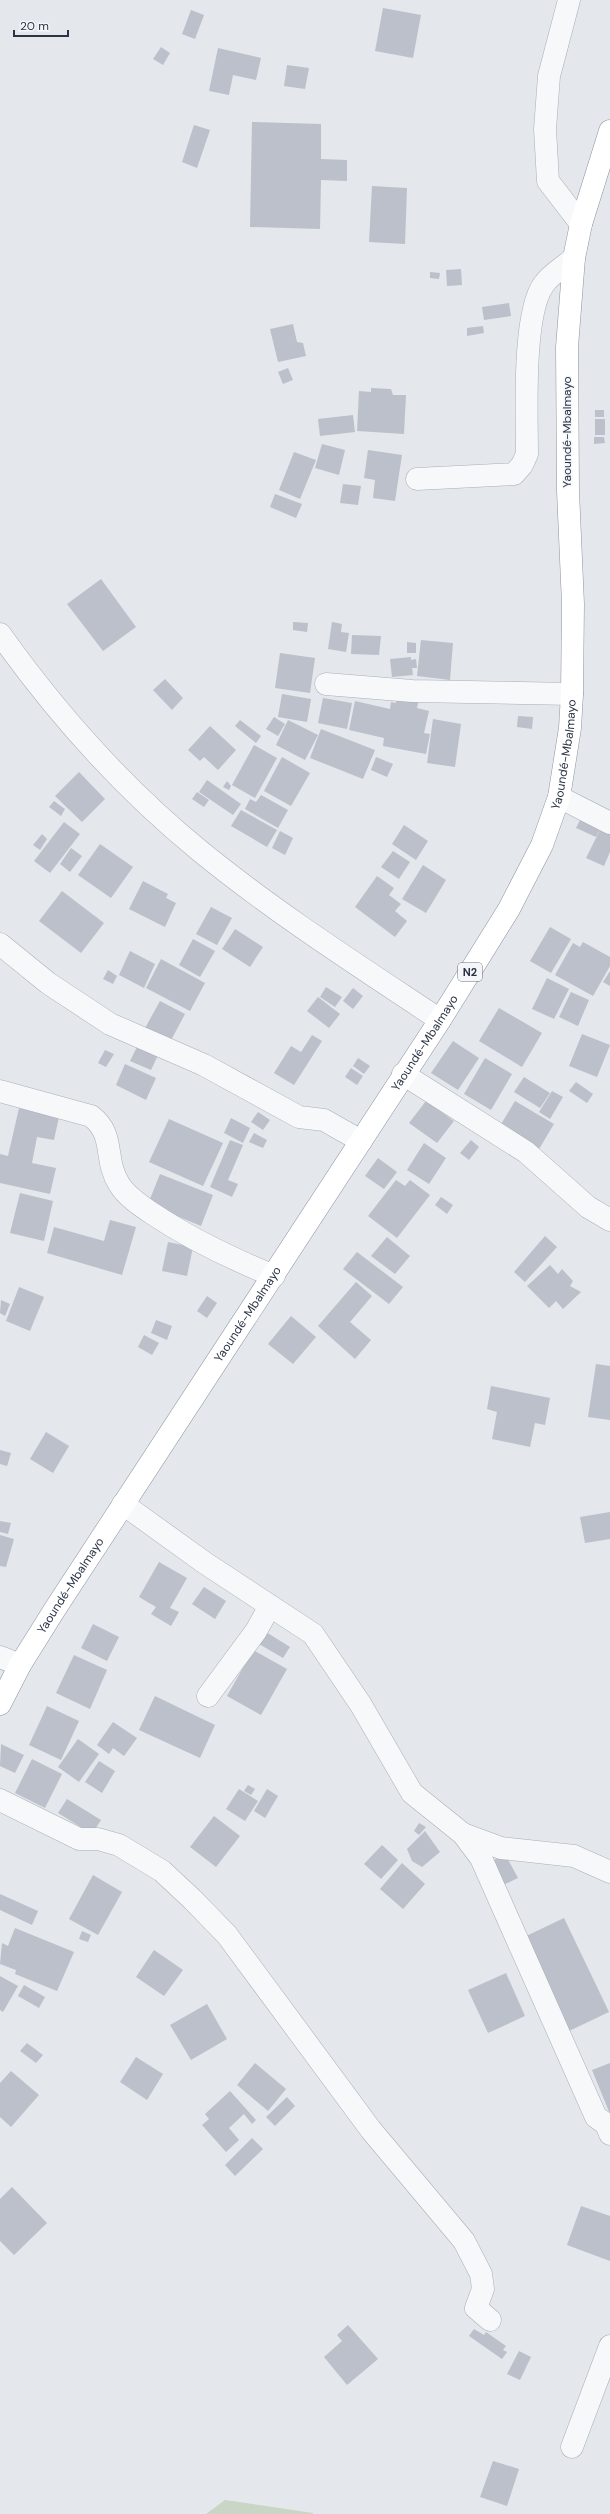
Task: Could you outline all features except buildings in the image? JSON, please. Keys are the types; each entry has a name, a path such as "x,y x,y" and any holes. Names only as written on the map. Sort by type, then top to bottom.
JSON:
{"highway":[{"name":"Yaoundé-Mbalmayo","path":"0,1704 20,1666 123,1504 274,1276 403,1074 440,1020 509,909 542,845 559,796 570,728 572,694 573,604 568,490 567,347 574,258 581,224 610,131"}],"street":[{"path":"569,0 549,76 546,129 548,181 581,224"},
{"path":"417,479 514,474 522,465 527,454 527,373 530,333 538,294 544,283 574,258"},
{"path":"2,640 37,685 120,778 200,851 284,915 440,1020"},
{"path":"326,684 412,690 572,694"},
{"path":"559,796 610,823"},
{"path":"0,944 48,983 110,1024 204,1065 299,1117 324,1120 361,1141"},
{"path":"403,1074 526,1152 588,1207 610,1220"},
{"path":"0,1091 91,1116 101,1124 106,1131 110,1161 119,1184 136,1202 182,1233 218,1253 274,1276"},
{"path":"123,1504 313,1634 361,1705 412,1793 463,1834 480,1858 596,2117 606,2124 610,2134"},
{"path":"208,1696 256,1631 270,1606"},
{"path":"0,1657 20,1666"},
{"path":"0,1800 79,1839 98,1839 119,1845 162,1871 192,1898 227,1935 371,2130 464,2241 481,2274 483,2289 476,2308 490,2320"},
{"path":"463,1834 501,1848 574,1856 610,1872"},
{"path":"572,2447 610,2346"}],"green space":[{"path":"225,2500 313,2513 313,2514 206,2514"}]}
